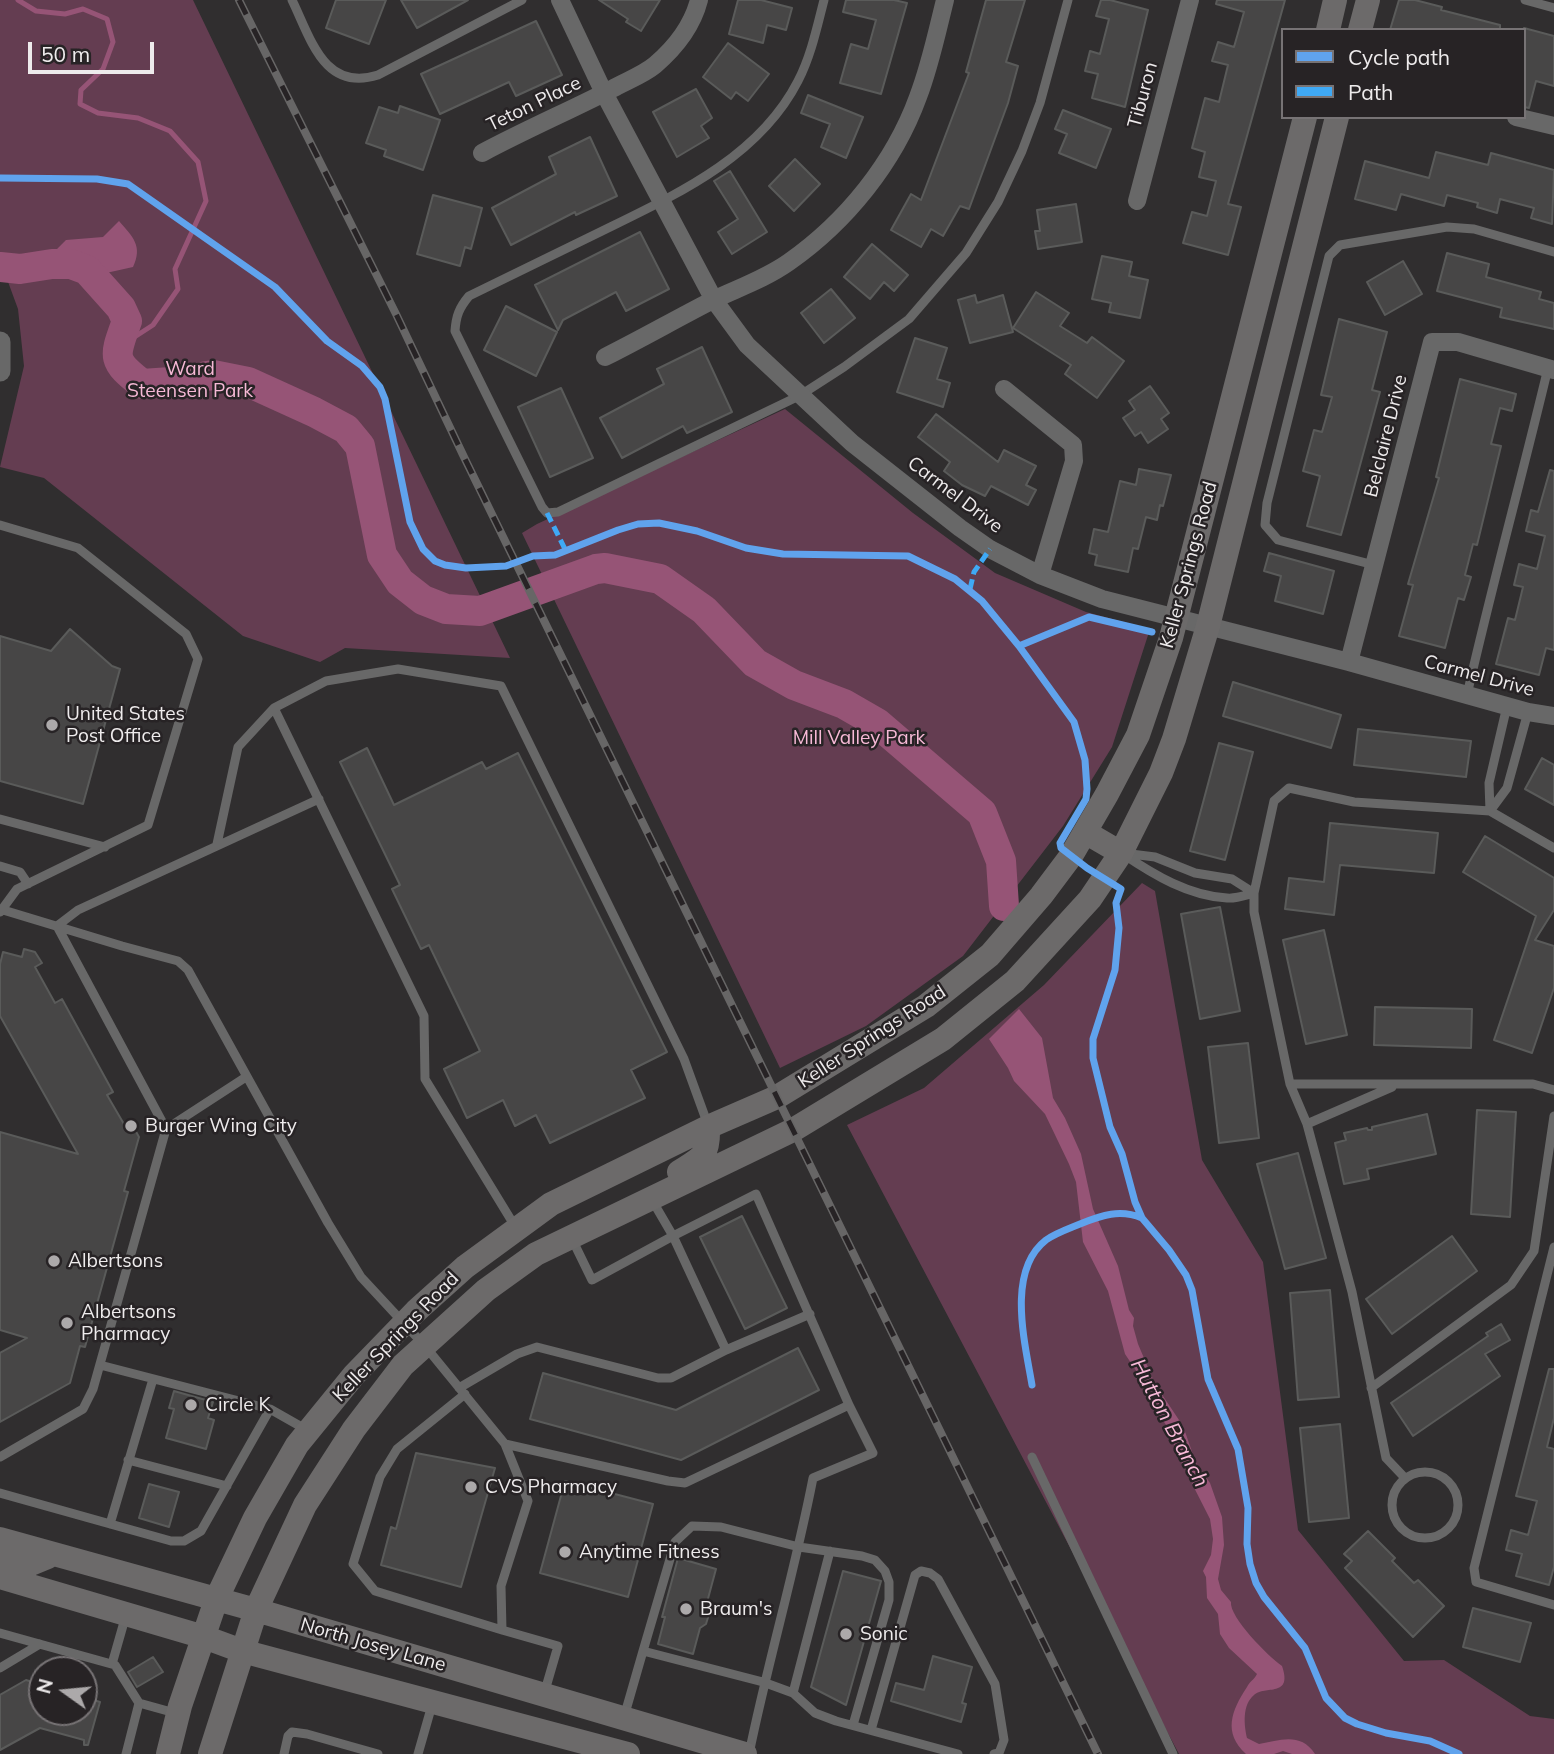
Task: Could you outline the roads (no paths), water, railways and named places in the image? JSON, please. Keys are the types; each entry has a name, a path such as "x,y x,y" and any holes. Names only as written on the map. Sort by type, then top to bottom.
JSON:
{"main road":[{"path":"1328,28 1335,0"},
{"path":"1361,28 1368,0"},
{"name":"Keller Springs Road","path":"168,1754 178,1714 216,1600 256,1518 297,1445 354,1375 405,1323 465,1267 551,1204 708,1126 777,1097 926,1006 990,955 1041,896 1085,832 1138,735 1177,619 1304,119"},
{"name":"Keller Springs Road","path":"209,1754 256,1611 305,1505 354,1429 403,1366 486,1290 536,1254 793,1130 943,1038 1015,981 1090,900 1121,853 1161,773 1174,739 1208,626 1335,119"},
{"path":"1085,832 1121,853"},
{"path":"651,1199 670,1177 702,1158 709,1146 708,1126"},
{"name":"North Josey Lane","path":"0,1539 747,1754"},
{"path":"0,1558 31,1564 55,1554"},
{"name":"North Josey Lane","path":"0,1577 126,1613 242,1651 433,1702 564,1742 628,1754"}],"street":[{"name":"Carmel Drive","path":"560,0 604,93 714,300 747,345 852,443 960,528 990,549 1041,575 1102,599 1349,662 1528,712 1554,716"},
{"name":"Teton Place","path":"482,153 652,68 670,51 689,26 699,0"},
{"path":"605,357 789,262 846,213 866,191 897,142 918,99 945,0"},
{"name":"Tiburon","path":"1137,201 1190,0"},
{"path":"1524,119 1554,126"},
{"path":"0,342 0,371"},
{"name":"Belclaire Drive","path":"1349,662 1432,342 1458,342 1551,369"},
{"path":"1004,389 1073,445 1073,461 1041,575"}],"lane":[{"path":"292,0 321,59 332,70 347,78 362,80 378,75 522,0"},
{"path":"824,0 815,35 798,81 777,114 751,143 723,166 662,202 468,296 457,315 455,331 547,513 558,512 799,396 853,361 909,319 966,253 998,202 1041,103 1068,0"},
{"path":"1525,0 1554,8"},
{"path":"1374,565 1279,540 1265,525 1267,503 1329,256 1340,245 1447,226 1474,229 1554,252"},
{"path":"1467,695 1491,592 1551,369"},
{"path":"0,525 78,548 186,634 198,659 148,825 17,889 0,910 178,961 188,970 328,1223 362,1277 425,1346 505,1444 528,1501 501,1586 502,1630"},
{"path":"217,844 238,747 274,708 326,681 398,669 501,686 684,1059 708,1126"},
{"path":"1490,811 1489,783 1507,706"},
{"path":"274,708 424,1016 425,1079 517,1229"},
{"path":"1490,811 1507,788 1528,712"},
{"path":"1405,1478 1386,1458 1352,1292 1307,1124 1290,1084 1254,912 1254,894 1274,801 1289,788 1354,802 1490,811 1554,848"},
{"path":"57,926 78,910 319,799"},
{"path":"0,819 105,847"},
{"path":"1121,853 1150,873 1191,891 1229,899 1254,894"},
{"path":"1121,853 1155,857 1195,873 1232,879 1254,894"},
{"path":"0,866 20,872 28,884"},
{"path":"57,926 166,1129"},
{"path":"0,1457 83,1409 93,1389 166,1129 246,1077"},
{"path":"1290,1084 1533,1084 1554,1090"},
{"path":"1307,1124 1397,1084"},
{"path":"1371,1388 1511,1286 1534,1251 1554,1116"},
{"path":"571,1238 592,1280 756,1194 849,1405 873,1453 813,1478 799,1547 747,1754"},
{"path":"651,1199 673,1236 726,1350"},
{"path":"1554,1247 1474,1568 1476,1581 1554,1605"},
{"path":"543,1695 558,1646 375,1591 353,1564 380,1477 397,1449 462,1391 517,1354 537,1347 658,1378 671,1378 726,1350 810,1314"},
{"path":"100,1365 270,1409 308,1431"},
{"path":"110,1524 153,1379"},
{"path":"505,1444 685,1483 849,1405"},
{"path":"0,1493 171,1541 184,1541 201,1531 270,1409"},
{"path":"1032,1457 1173,1754"},
{"path":"128,1460 227,1486"},
{"path":"1421,1471 1439,1474 1452,1484 1458,1500 1456,1518 1446,1531 1429,1538 1412,1535 1399,1525 1392,1509 1395,1492 1405,1478 1421,1471"},
{"path":"624,1718 675,1542 692,1526 721,1527 799,1547 862,1556 875,1560 885,1571 889,1582 889,1600 853,1725"},
{"path":"793,1693 831,1551"},
{"path":"871,1730 915,1575 921,1571 938,1579 995,1684 1004,1740 999,1753 994,1754"},
{"path":"112,1664 126,1613"},
{"path":"0,1633 112,1664 139,1703 178,1714"},
{"path":"0,1668 40,1644"},
{"path":"643,1651 763,1682 793,1693 814,1713 958,1754"},
{"path":"418,1754 433,1702"},
{"path":"126,1754 139,1703"},
{"path":"284,1754 288,1736 292,1732 378,1754"}],"water":[{"path":"119,221 135,242 137,253 133,267 106,273 107,281 117,293 111,301 105,300 88,281 72,271 53,268 28,271 29,256 53,253 66,240 103,237"},
{"path":"1019,1009 1042,1038 1053,1098 1081,1154 1093,1209 1118,1266 1129,1310 1134,1318 1133,1326 1138,1344 1155,1384 1183,1426 1196,1463 1210,1483 1222,1517 1224,1545 1218,1579 1221,1590 1231,1602 1236,1617 1243,1626 1282,1666 1284,1683 1281,1687 1259,1692 1247,1704 1247,1738 1259,1744 1297,1740 1315,1754 1292,1754 1283,1751 1274,1754 1246,1754 1234,1738 1234,1713 1241,1696 1257,1674 1229,1648 1220,1634 1218,1614 1207,1598 1203,1571 1211,1555 1213,1539 1210,1519 1178,1456 1169,1429 1147,1398 1137,1372 1125,1354 1108,1291 1083,1242 1076,1182 1069,1164 1045,1114 1014,1081 989,1039"}],"waterway":[{"path":"18,0 36,11 65,14 83,9 107,19 113,42 103,69 81,90 80,104 98,113 138,118 170,131 198,162 206,201 175,269 178,289 153,325 116,349"},
{"name":"Hutton Branch","path":"0,267 20,269 71,264 87,270 121,308 127,321 119,343 118,357 125,369 142,384 213,375 248,382 346,429 360,446 382,555 400,582 423,600 446,609 480,611 596,569 605,568 660,579 704,610 755,663 794,685 844,704 877,723 982,813 1001,861 1004,906"}],"railway":[{"path":"239,0 396,314 1098,1754"}],"place":[{"name":"United States Post Office","path":"52,725"},
{"name":"Burger Wing City","path":"131,1126"},
{"name":"Albertsons","path":"54,1261"},
{"name":"Albertsons Pharmacy","path":"67,1323"},
{"name":"Circle K","path":"191,1405"},
{"name":"CVS Pharmacy","path":"471,1487"},
{"name":"Anytime Fitness","path":"565,1552"},
{"name":"Braum's","path":"686,1609"},
{"name":"Sonic","path":"846,1634"}],"park label":[{"name":"Ward Steensen Park","path":"190,380"},
{"name":"Mill Valley Park","path":"859,738"}]}
